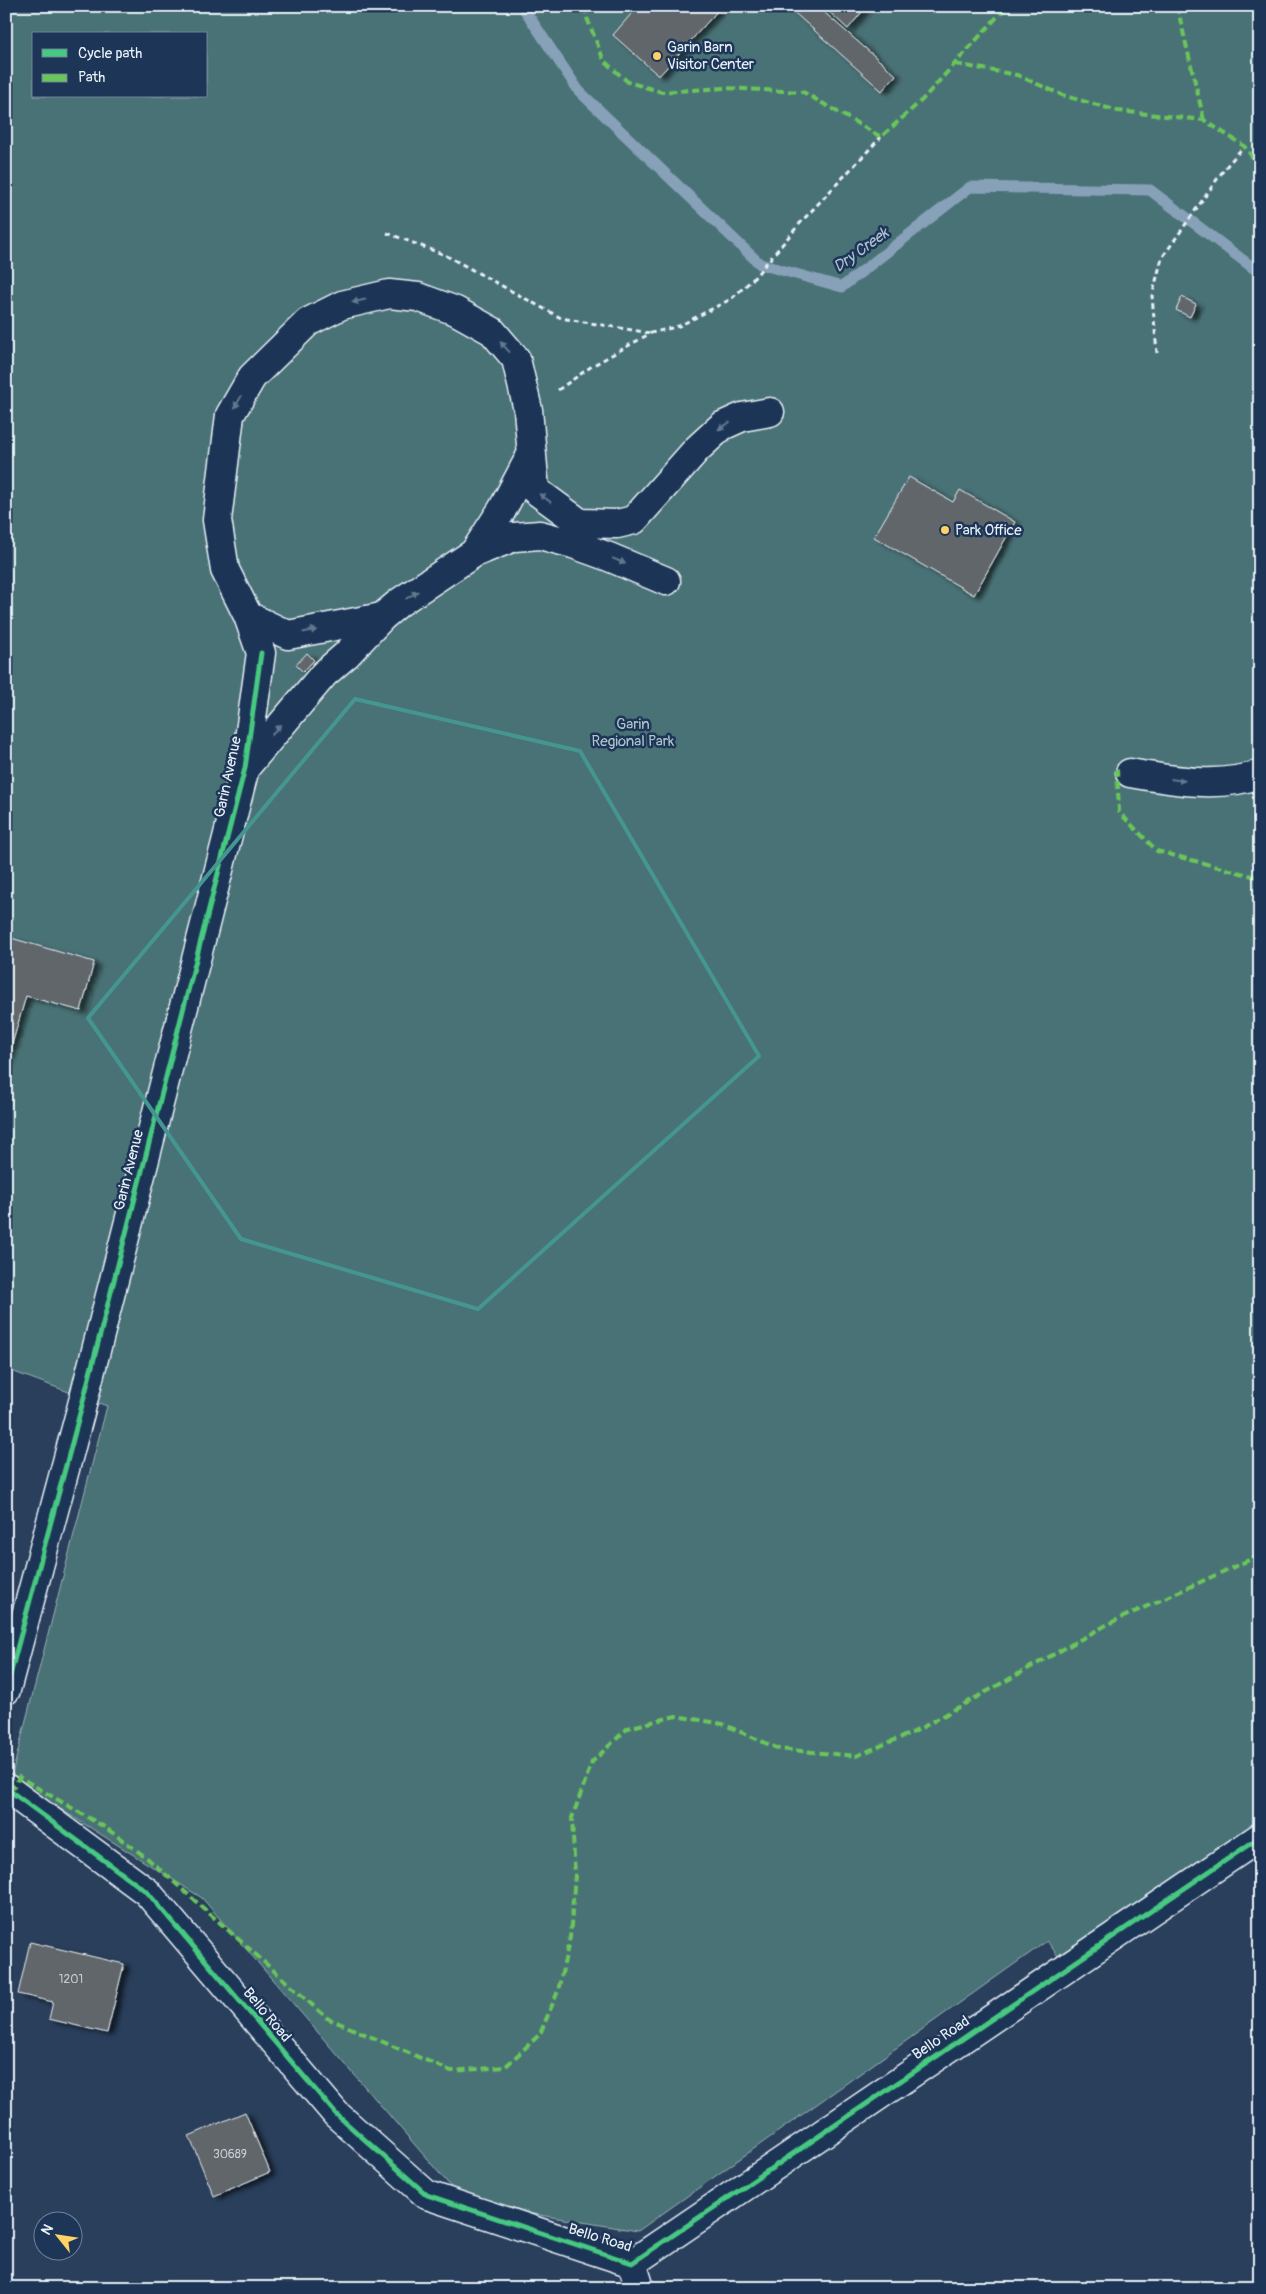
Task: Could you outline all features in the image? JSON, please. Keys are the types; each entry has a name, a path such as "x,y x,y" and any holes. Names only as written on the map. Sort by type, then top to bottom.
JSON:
{"street":[{"path":"382,617 288,635 248,616 225,570 218,520 230,415 252,377 308,322 342,305 389,294 418,297 456,310 492,331 516,359 528,410 535,490 580,523 617,524 634,520 697,449 722,426 742,416 770,412"},
{"path":"474,553 502,510 531,455"},
{"path":"245,768 324,674 346,655 382,617 400,602 474,553 514,537 540,535 600,553 666,581"},
{"name":"Garin Avenue","path":"6,1690 87,1384 245,768 261,653 248,616"},
{"path":"1130,773 1193,782 1230,780 1260,774"},
{"name":"Bello Road","path":"6,1788 147,1892 336,2114 428,2196 636,2275 1260,1837"}],"path":[{"path":"528,410 592,366 652,333 679,326 731,299 752,280 881,137"},
{"path":"1157,353 1152,296 1162,258 1206,194 1244,146"},
{"path":"387,233 445,255 561,318 652,333"}],"highlighted area":[{"path":"355,699 580,751 759,1056 478,1309 241,1239 88,1018"}],"green space":[{"name":"Garin Regional Park","path":"6,6 1260,6 1260,1834 1069,1971 1047,1941 638,2231 465,2203 202,1898 11,1778 107,1406 6,1369"}],"building":[{"name":"Garin Barn Visitor Center","path":"638,6 722,6 659,76 613,35"},
{"path":"787,6 817,6 896,75 882,91"},
{"path":"823,6 865,6 866,7 848,29"},
{"path":"1182,297 1196,304 1190,317 1176,310"},
{"name":"Park Office","path":"909,477 953,502 960,490 1015,522 974,595 874,537"},
{"path":"307,653 314,660 303,672 296,665"},
{"path":"11,938 94,962 81,1011 26,996 6,1065 6,954"},
{"path":"30,1942 124,1964 107,2033 49,2019 53,2002 18,1994"},
{"path":"245,2112 270,2172 214,2196 189,2136"}],"waterway":[{"name":"Dry Creek","path":"522,6 579,91 760,264 842,287 970,187 1150,190 1260,273"}],"marked path":[{"path":"585,6 587,18 604,61 628,82 662,92 724,88 803,92 881,137 922,100 1007,6"},
{"path":"1177,6 1204,120"},
{"path":"955,64 1017,75 1062,95 1118,111 1204,120 1244,146 1260,167"},
{"path":"1117,769 1119,812 1157,851 1260,878"},
{"path":"11,1792 19,1777 106,1828 147,1858 327,2018 451,2071 505,2067 540,2034 558,1991 570,1937 575,1875 572,1818 592,1762 628,1728 676,1716 723,1724 779,1749 856,1756 914,1732 1110,1623 1260,1555"}],"cycle path":[{"path":"6,1690 80,1413 245,768 261,653"},
{"path":"6,1788 147,1892 336,2114 427,2195 632,2263 1260,1837"}],"place":[{"name":"Garin Barn Visitor Center","path":"657,56"},
{"name":"Park Office","path":"945,530"}]}
